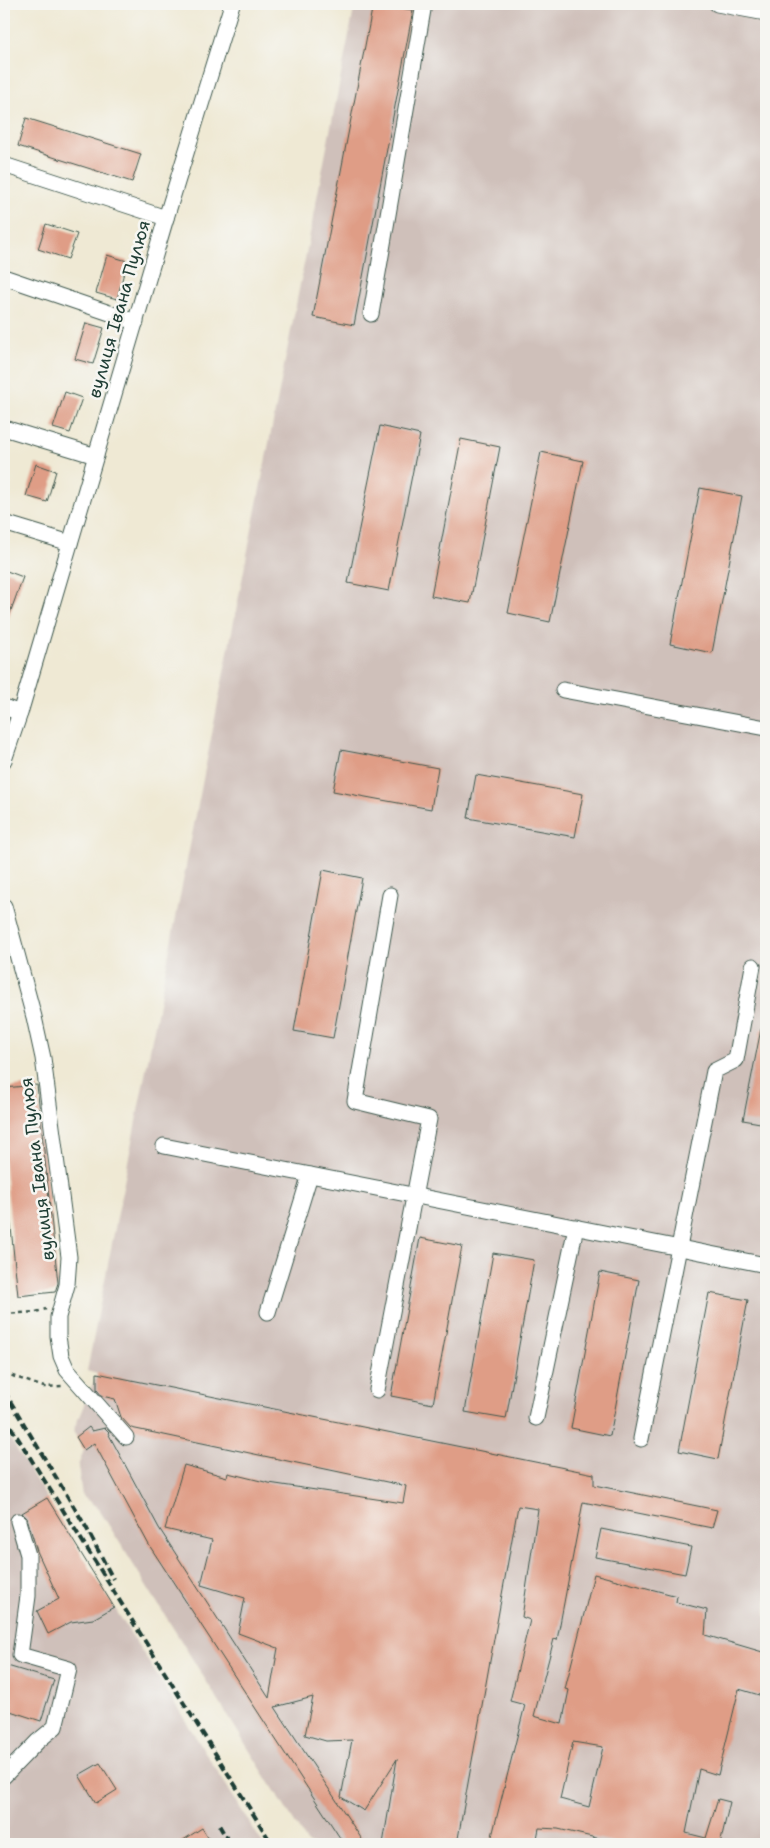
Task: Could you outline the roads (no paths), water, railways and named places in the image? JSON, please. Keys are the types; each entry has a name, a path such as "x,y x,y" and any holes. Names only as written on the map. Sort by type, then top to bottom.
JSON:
{"street":[{"path":"166,218 232,4"},
{"path":"371,314 424,4"},
{"path":"717,4 766,13"},
{"name":"вулиця Івана Пулюя","path":"4,165 166,218 20,713 4,760"},
{"path":"4,277 136,322"},
{"path":"4,428 96,456"},
{"path":"4,523 70,544"},
{"path":"564,690 766,728"},
{"path":"4,707 20,713"},
{"path":"377,1390 428,1119 356,1101 390,895"},
{"name":"вулиця Івана Пулюя","path":"4,906 32,1008 43,1058 69,1257 67,1285 58,1317 61,1356 67,1370 126,1437"},
{"path":"641,1439 714,1071 736,1060 752,966"},
{"path":"164,1146 766,1265"},
{"path":"268,1312 310,1175"},
{"path":"536,1418 576,1227"},
{"path":"4,1776 38,1741 55,1727 69,1669 20,1655 28,1596 28,1555 18,1520"}],"railway":[{"path":"4,1391 86,1527 113,1579"},
{"path":"4,1416 272,1844"},
{"path":"219,1825 230,1844"}]}
